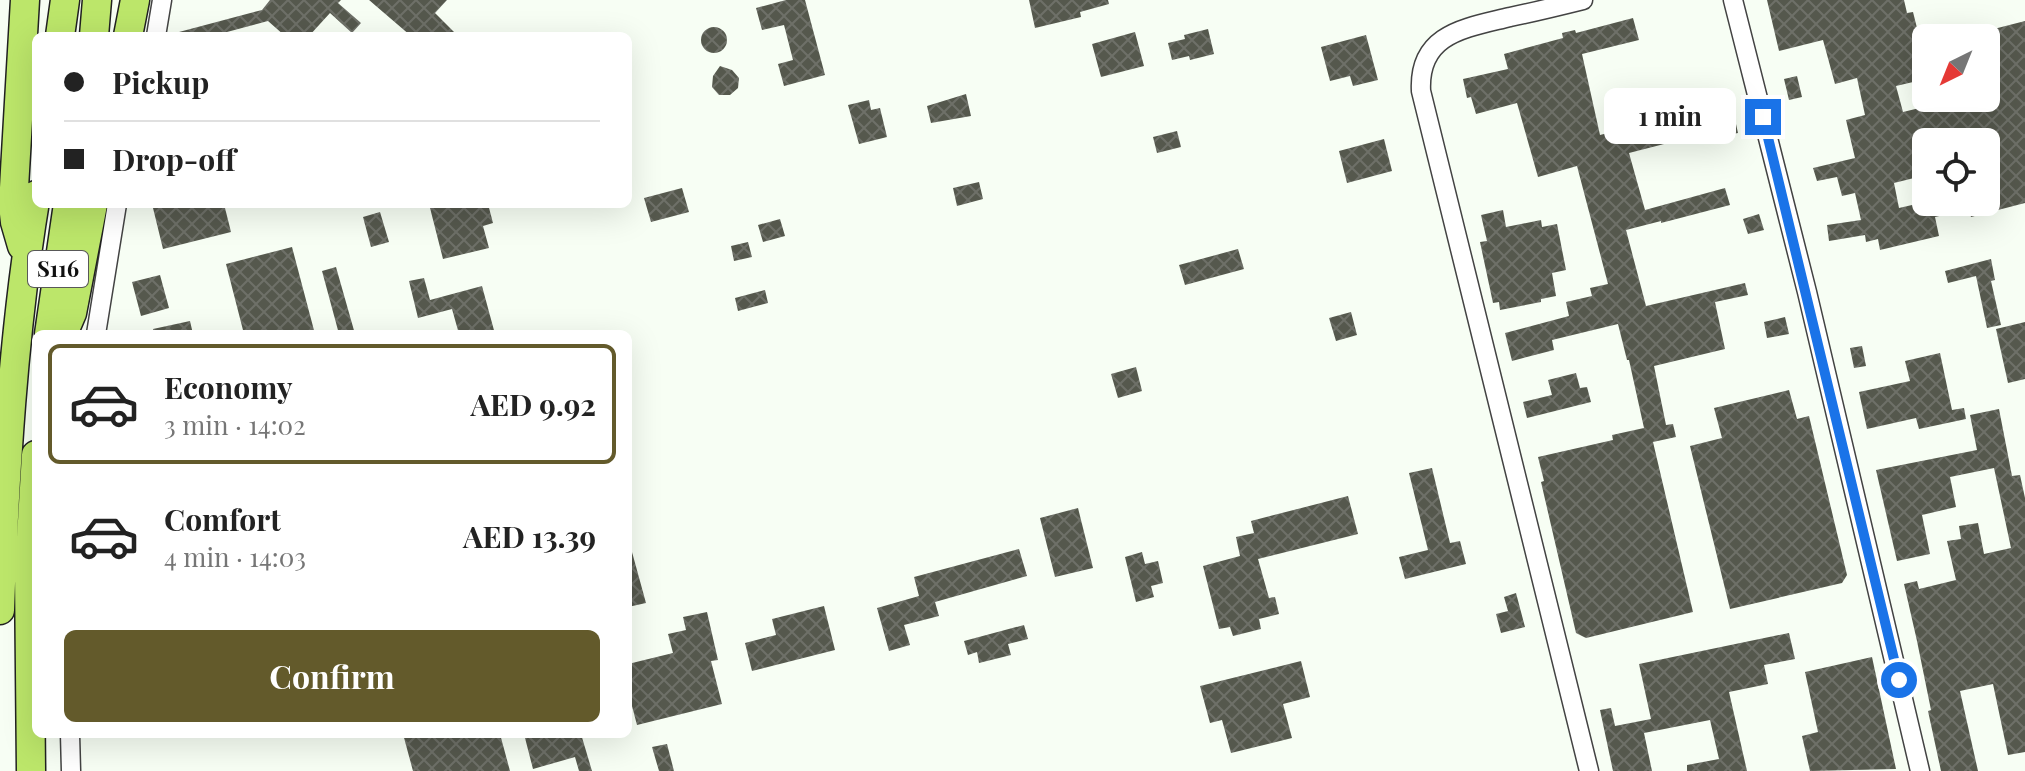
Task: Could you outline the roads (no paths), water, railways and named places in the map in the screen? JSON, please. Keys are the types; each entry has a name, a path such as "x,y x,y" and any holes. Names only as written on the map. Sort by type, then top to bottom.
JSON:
{"highway":[{"path":"25,0 13,205 18,238 26,256"},
{"path":"61,32 65,0"},
{"path":"94,32 97,0"},
{"path":"129,32 135,0"},
{"name":"S116","path":"0,610 4,494 26,256 34,208"},
{"name":"S116","path":"50,330 67,208"},
{"path":"65,330 72,313 92,208"},
{"path":"31,771 29,571 32,521"}],"street":[{"path":"157,32 162,0"},
{"path":"1583,0 1460,29 1434,46 1422,67 1420,79 1589,771"},
{"path":"1733,0 1811,307 1920,771"},
{"path":"97,330 116,208"},
{"path":"70,738 71,771"}]}
